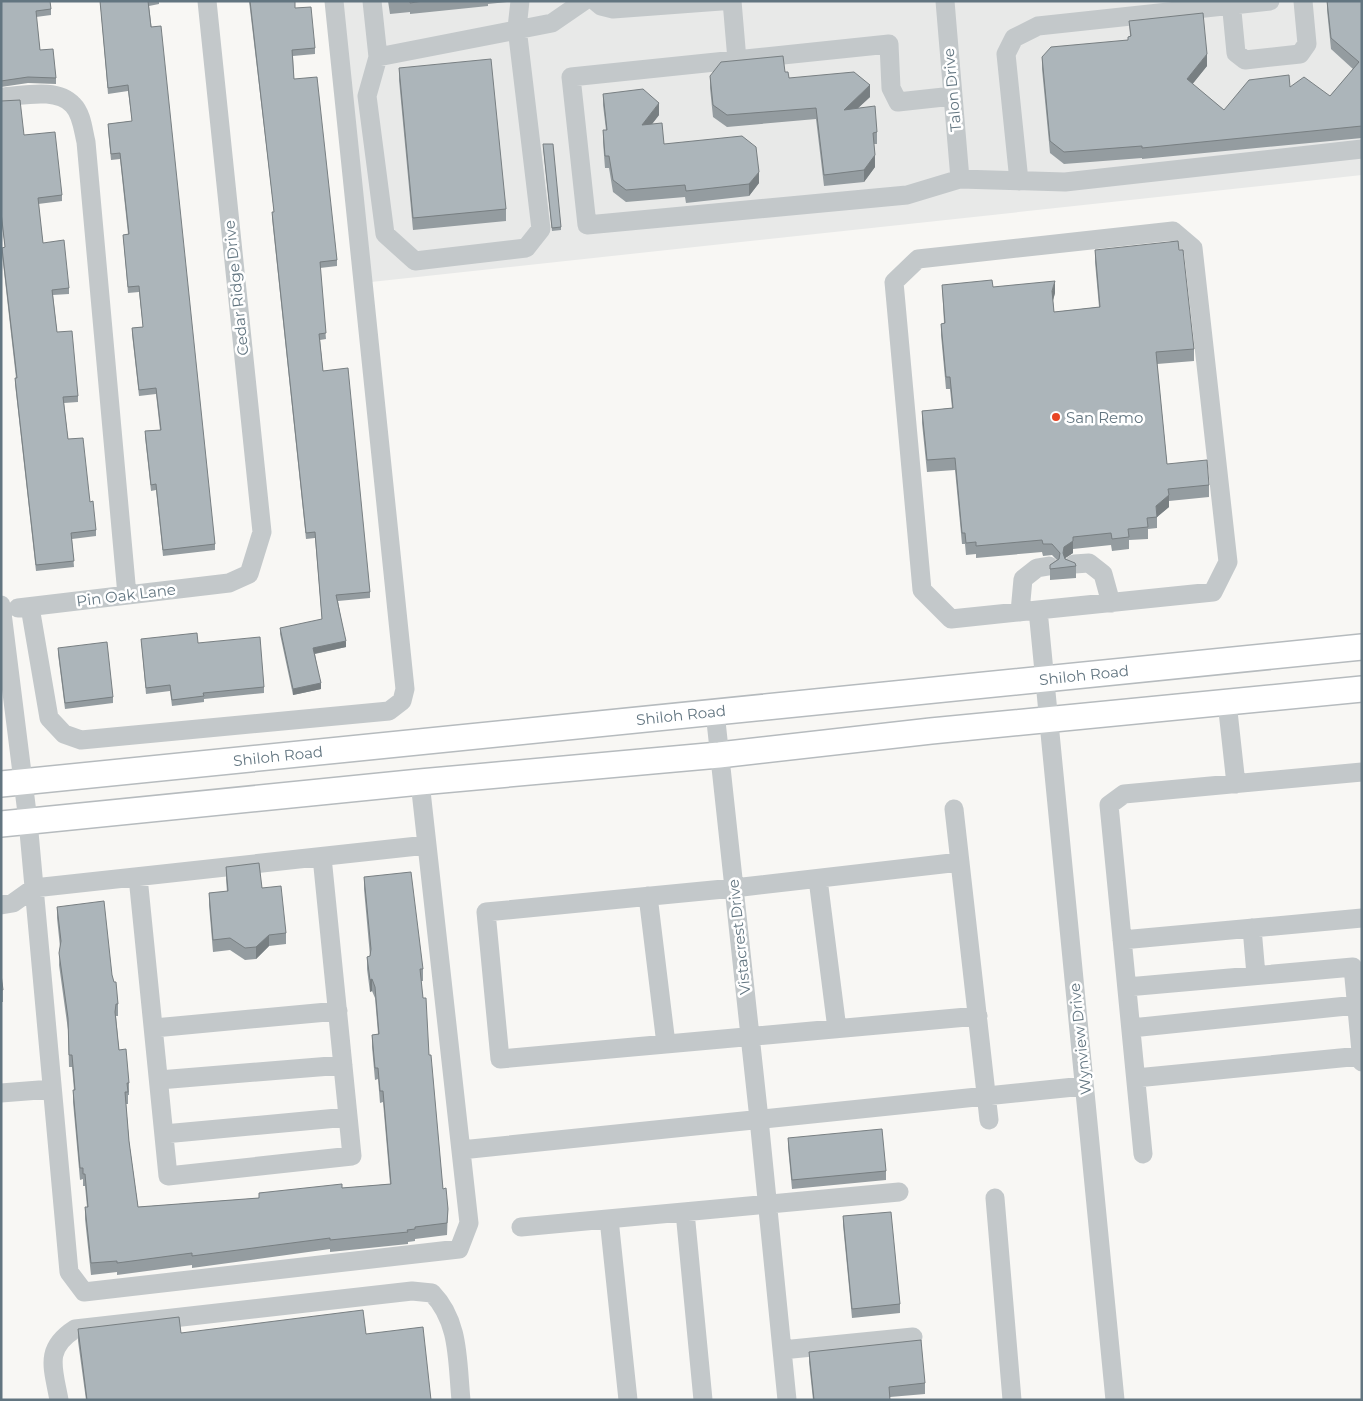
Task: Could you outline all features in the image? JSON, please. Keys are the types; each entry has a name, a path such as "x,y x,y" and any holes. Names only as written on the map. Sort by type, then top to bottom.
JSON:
{"main road":[{"name":"Shiloh Road","path":"12,782 1362,647"},
{"path":"1,824 420,782 719,755 1048,719 1362,689"},
{"path":"416,742 420,782"}],"street":[{"name":"Cedar Ridge Drive","path":"207,1 262,532 249,574"},
{"path":"30,607 49,718 64,734 81,740 389,711 402,700 405,689 334,1"},
{"path":"372,1 378,57 367,96 385,234 415,261 526,248 541,230 517,28 520,1"},
{"path":"378,57 517,28 552,23 584,1"},
{"path":"595,1 601,6 613,9 712,2"},
{"path":"732,1 738,60"},
{"name":"Talon Drive","path":"945,1 960,179"},
{"path":"1019,181 1006,54 1014,38 1038,26 1231,3 1270,1"},
{"path":"1231,3 1236,53 1245,60 1300,54 1307,44 1303,1"},
{"path":"953,96 898,102 890,88 889,44 571,77 587,225 907,195 960,179 1065,182 1362,148"},
{"path":"1,97 44,94 61,97 74,105 81,120 86,142 127,595"},
{"path":"1173,231 1193,248 1228,562 1213,592 1111,602 951,619 922,590 894,282 918,259 1173,231"},
{"path":"1074,564 1089,563 1103,574 1111,602"},
{"name":"Wynview Drive","path":"1049,566 1037,568 1023,579 1044,679 1115,1400"},
{"name":"Pin Oak Lane","path":"2,610 229,583 249,574"},
{"path":"1,605 12,782 28,821 69,1272 84,1292 459,1249 469,1223 420,782"},
{"path":"1227,702 1236,784"},
{"name":"Vistacrest Drive","path":"714,712 760,1119 786,1400"},
{"path":"1143,1154 1109,805 1124,794 1362,772"},
{"path":"954,809 989,1120"},
{"path":"1,905 13,903 34,888 427,845"},
{"path":"138,877 168,1176 352,1156 322,857"},
{"path":"960,862 734,888 486,912 500,1059 978,1016"},
{"path":"818,879 837,1029"},
{"path":"648,896 666,1044"},
{"path":"1122,940 1362,918"},
{"path":"1252,928 1256,975"},
{"path":"1127,987 1353,966 1357,1005 1361,1059 1136,1078"},
{"path":"1131,1028 1357,1005"},
{"path":"154,1028 338,1011"},
{"path":"159,1080 343,1065"},
{"path":"461,1150 1084,1086"},
{"path":"1,1093 52,1089"},
{"path":"164,1134 348,1117"},
{"path":"521,1227 899,1192"},
{"path":"995,1198 1012,1400"},
{"path":"685,1212 703,1400"},
{"path":"609,1219 628,1400"},
{"path":"59,1400 53,1350 61,1338 75,1329 412,1291 432,1293 442,1304 452,1323 461,1400"},
{"path":"782,1350 913,1337"}],"shaded area":[{"path":"341,1 1362,1 1362,175 371,282"}],"building":[{"path":"1,1 50,1 51,9 36,11 40,50 53,49 56,78 28,77 1,81"},
{"path":"100,1 148,1 151,27 161,26 215,544 163,550 156,484 151,485 145,431 161,430 156,388 139,390 132,328 143,327 139,286 128,287 123,235 129,234 120,153 111,154 108,124 132,121 128,85 108,88"},
{"path":"250,1 295,1 295,8 311,7 315,48 292,50 294,79 317,77 337,260 320,262 326,333 319,334 323,371 348,368 370,592 336,595 346,641 313,648 321,683 293,689 280,628 322,619 315,532 306,533 272,212 274,212"},
{"path":"1327,1 1362,1 1362,126 1142,148 1142,146 1064,152 1050,141 1042,57 1051,47 1128,40 1128,37 1131,36 1129,21 1203,13 1207,54 1187,79 1224,110 1249,80 1289,75 1290,87 1304,77 1330,96 1359,62 1331,38"},
{"path":"783,56 785,72 788,72 789,78 854,72 870,85 844,110 875,106 877,132 873,133 875,155 864,170 824,175 816,108 727,115 713,105 710,76 721,62"},
{"path":"491,59 506,209 413,218 399,68"},
{"path":"643,89 659,103 642,125 662,123 664,144 742,136 756,147 759,172 749,184 686,191 685,185 626,190 613,180 609,156 605,156 603,130 607,130 603,94"},
{"path":"20,100 24,135 55,132 62,195 38,198 43,243 64,240 69,288 52,290 57,332 72,331 78,396 63,397 68,439 83,438 90,502 93,501 96,530 71,533 74,561 36,565 2,248 5,247 1,212 1,101"},
{"path":"543,144 553,144 561,227 552,228"},
{"name":"San Remo","path":"1178,241 1179,250 1183,250 1194,349 1156,352 1167,464 1207,460 1209,485 1168,489 1169,495 1156,506 1157,517 1147,518 1148,527 1128,529 1129,537 1112,539 1111,533 1073,537 1073,541 1064,547 1063,553 1065,559 1075,563 1076,566 1050,569 1050,565 1059,559 1060,553 1052,544 1043,544 1042,540 976,546 976,542 966,543 965,533 962,533 955,458 927,460 922,411 953,408 950,377 946,377 941,324 945,323 942,285 992,280 993,287 1055,281 1052,291 1054,312 1100,307 1095,250"},
{"path":"197,633 198,643 260,637 264,687 203,693 204,696 172,700 170,685 146,688 141,639"},
{"path":"107,642 113,697 65,703 58,648"},
{"path":"259,863 262,888 281,886 286,933 269,935 256,947 245,948 230,938 213,940 209,893 228,891 226,867"},
{"path":"411,872 423,969 420,969 423,998 426,998 429,1055 431,1055 443,1189 446,1188 447,1223 415,1227 415,1229 407,1230 408,1232 330,1240 330,1238 192,1256 192,1253 117,1263 117,1261 91,1263 85,1207 88,1207 85,1174 83,1174 83,1168 80,1168 72,1055 69,1055 68,1018 59,953 61,941 57,907 104,901 112,975 114,982 116,982 118,1004 116,1004 115,1012 119,1050 126,1049 129,1083 127,1083 128,1092 125,1092 129,1141 138,1207 259,1198 259,1193 342,1184 342,1188 391,1184 383,1091 380,1091 378,1068 375,1068 372,1035 379,1034 375,987 372,979 370,980 367,957 370,956 371,949 364,877"},
{"path":"1,974 3,990 1,990"},
{"path":"882,1129 886,1171 792,1180 788,1138"},
{"path":"891,1212 900,1304 852,1309 843,1216"},
{"path":"363,1310 366,1334 423,1327 431,1400 87,1400 78,1329 179,1317 181,1333"},
{"path":"921,1340 925,1383 889,1387 890,1400 814,1400 809,1352"}],"place":[{"name":"San Remo","path":"1056,417"}]}
